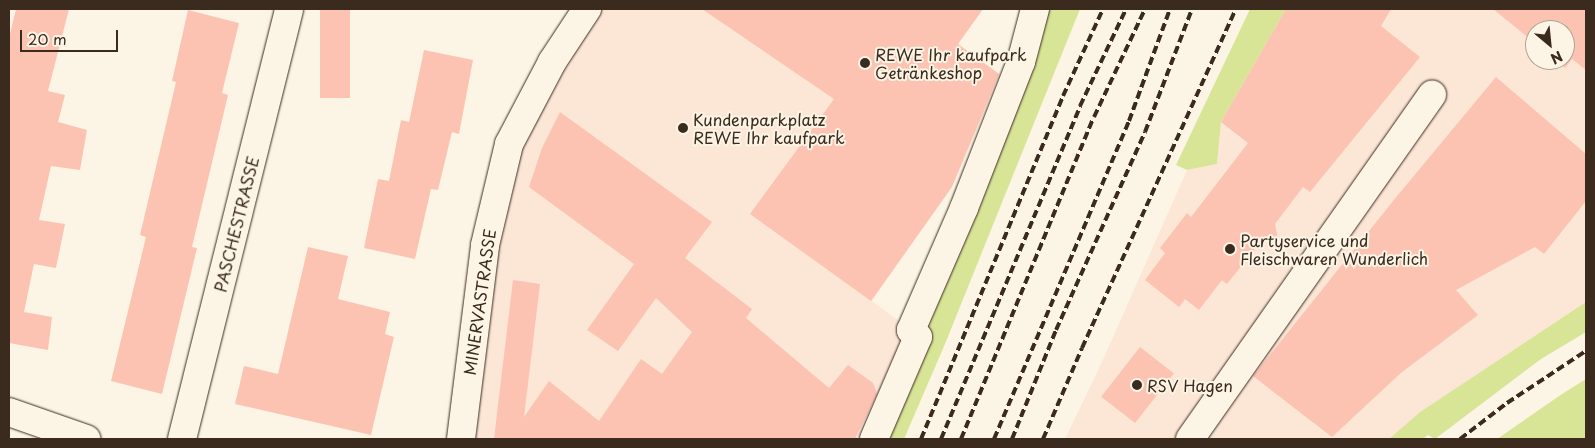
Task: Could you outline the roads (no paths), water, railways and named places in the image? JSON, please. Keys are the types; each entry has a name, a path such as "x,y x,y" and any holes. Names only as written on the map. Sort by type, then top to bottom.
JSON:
{"street":[{"name":"PASCHESTRASSE","path":"182,439 290,9"},
{"name":"MINERVASTRASSE","path":"461,439 485,245 509,144 552,62 588,9"},
{"path":"874,439 918,337 911,330 964,208 1021,62 1035,9"},
{"path":"1190,439 1432,95"},
{"path":"9,412 86,439"}],"railway":[{"path":"921,439 1063,96 1103,9"},
{"path":"941,439 1080,106 1126,9"},
{"path":"961,439 1094,117 1145,9"},
{"path":"994,439 1129,121 1170,9"},
{"path":"1012,439 1056,330 1145,132 1192,9"},
{"path":"1043,439 1082,348 1236,9"},
{"path":"1460,439 1507,403 1586,351"}],"place":[{"name":"REWE Ihr kaufpark Getränkeshop","path":"865,63"},
{"name":"Kundenparkplatz REWE Ihr kaufpark","path":"683,128"},
{"name":"Partyservice und Fleischwaren Wunderlich","path":"1230,249"},
{"name":"RSV Hagen","path":"1137,385"}]}
